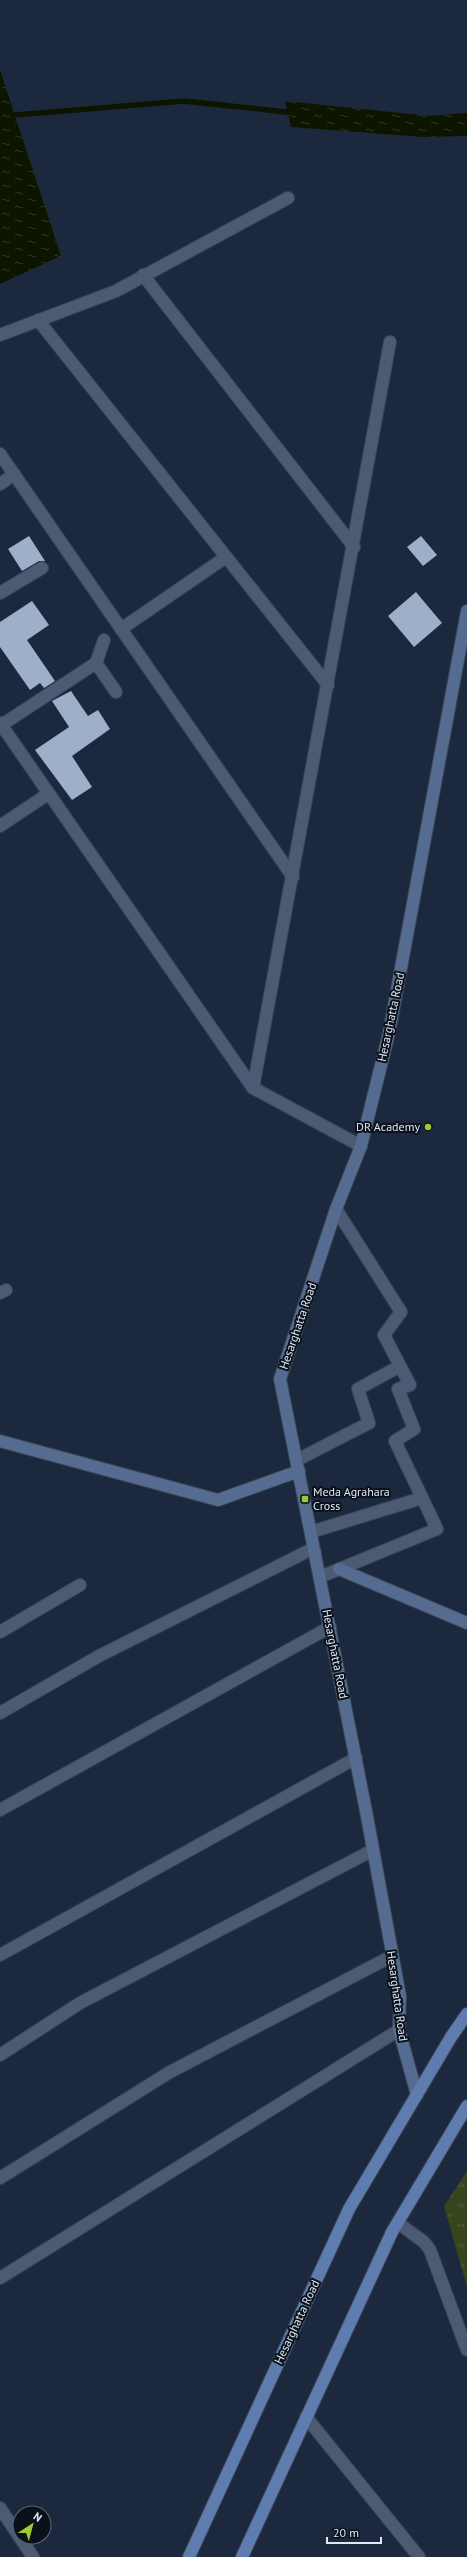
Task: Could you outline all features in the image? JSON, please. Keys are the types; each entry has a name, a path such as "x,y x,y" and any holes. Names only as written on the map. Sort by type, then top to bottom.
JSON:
{"main road":[{"name":"Hesarghatta Road","path":"417,2095 400,2030 400,1996 356,1758 280,1378 336,1209 361,1146 389,1033 467,611"},
{"path":"0,1440 218,1500 298,1466"},
{"path":"339,1569 467,1623"},
{"name":"Hesarghatta Road","path":"190,2557 349,2209 467,2014"},
{"path":"242,2557 306,2417 398,2223 467,2106"}],"street":[{"path":"0,335 116,291 143,275 288,198"},
{"path":"143,275 354,547"},
{"path":"38,320 328,685"},
{"path":"253,1088 354,547 390,342"},
{"path":"0,454 293,877"},
{"path":"0,484 14,474"},
{"path":"121,629 226,558"},
{"path":"0,593 42,568"},
{"path":"104,640 96,663 0,725 253,1088 361,1146"},
{"path":"96,663 116,692"},
{"path":"0,826 48,794"},
{"path":"320,1577 437,1529 395,1440 414,1429 398,1389 410,1385 384,1335 401,1312 336,1209"},
{"path":"298,1466 369,1423 358,1389 400,1366"},
{"path":"311,1532 422,1498"},
{"path":"0,1714 99,1656 191,1608 308,1551 315,1552"},
{"path":"0,1632 80,1585"},
{"path":"0,1810 330,1628"},
{"path":"0,1955 356,1758"},
{"path":"0,2055 80,2003 373,1850"},
{"path":"0,2178 170,2072 392,1956"},
{"path":"0,2278 400,2030"},
{"path":"398,2223 424,2242 430,2250 467,2350"},
{"path":"306,2417 419,2557"},
{"path":"0,2508 33,2557"}],"green space":[{"path":"467,2171 467,2287 444,2206"}],"water":[{"path":"0,70 61,256 0,284"},
{"path":"285,101 429,116 467,113 467,136 423,137 291,127"}],"building":[{"path":"29,536 45,561 39,561 22,571 8,549"},
{"path":"421,536 437,555 423,566 407,547"},
{"path":"416,592 442,623 414,647 388,616"},
{"path":"32,601 49,625 27,640 55,681 44,688 40,683 30,690 0,647 0,622"},
{"path":"71,691 88,716 98,710 110,729 72,756 92,787 72,800 35,750 69,727 52,701"}],"waterway":[{"path":"15,115 184,101 295,113"}],"place":[{"name":"DR Academy","path":"428,1127"},
{"name":"Meda Agrahara Cross","path":"305,1499"}]}
